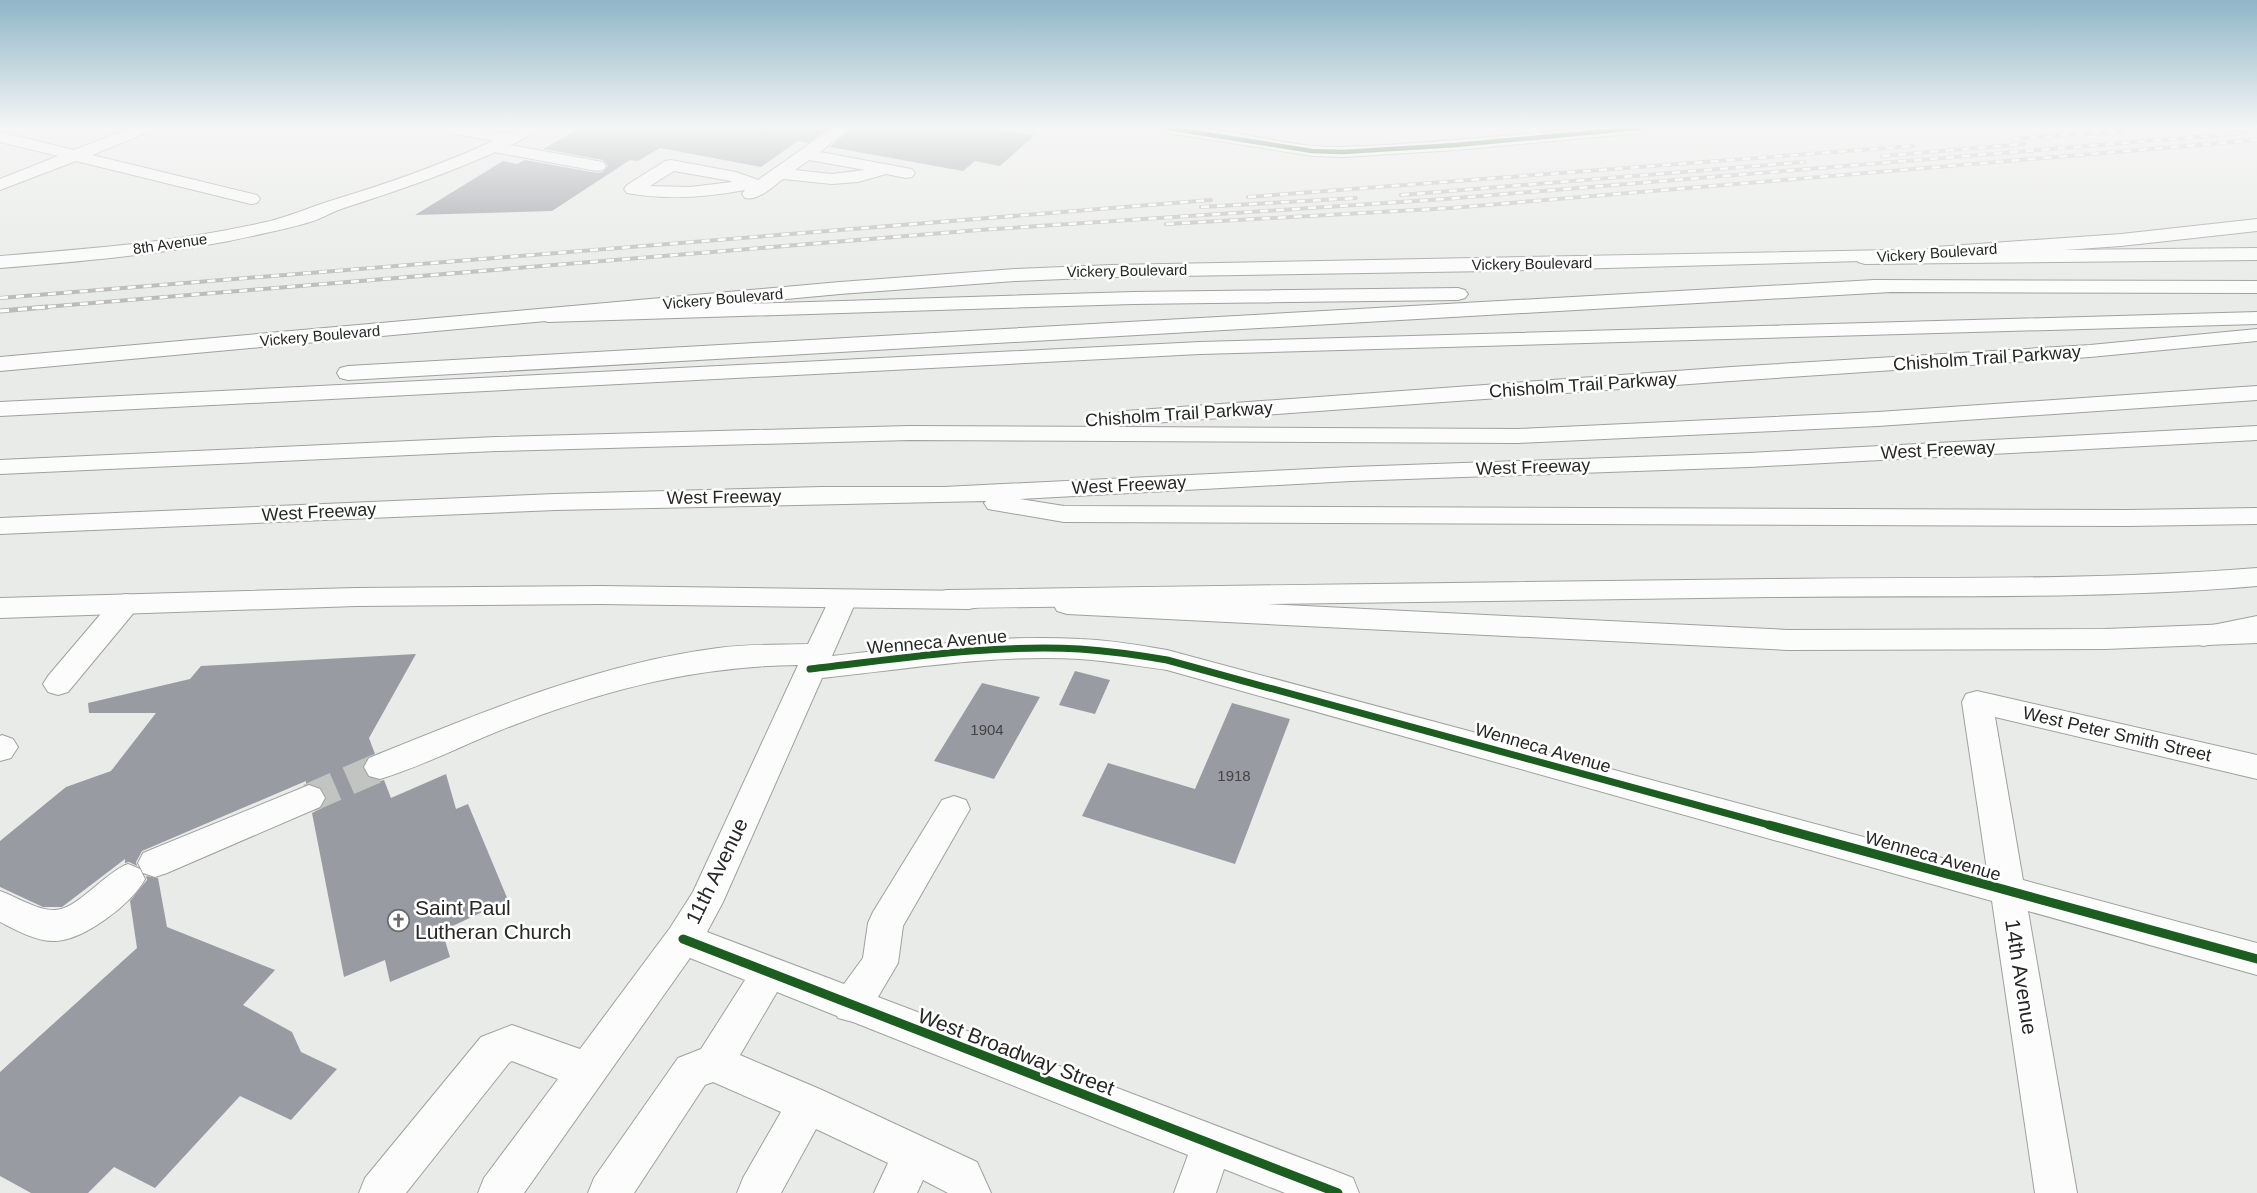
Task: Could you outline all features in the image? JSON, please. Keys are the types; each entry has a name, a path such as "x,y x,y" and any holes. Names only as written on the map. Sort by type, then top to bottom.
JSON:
{"main road":[{"path":"188,184 251,199"},
{"name":"8th Avenue","path":"0,262 128,250 191,241 305,218 335,205 401,184"},
{"path":"640,184 633,188 650,192 712,192 753,188 760,184"},
{"path":"747,184 753,188"},
{"name":"8th Avenue","path":"0,247 160,233 235,221 300,207 335,205"},
{"name":"Vickery Boulevard","path":"0,364 849,288 1033,274 1111,270 1864,258 2113,241 2257,225"},
{"path":"1864,258 2257,254"},
{"path":"0,398 389,370 1511,301 1892,286 2257,287"},
{"path":"548,316 1134,298 1511,301"},
{"path":"0,409 1217,347 2257,318"},
{"name":"Chisholm Trail Parkway","path":"909,433 1711,375 2090,351 2257,335"},
{"name":"West Freeway","path":"0,466 496,444 909,433 1518,436 1878,419 2257,393"},
{"name":"West Freeway","path":"0,526 554,502 822,495 944,495 1351,474 1749,460 2257,432"},
{"path":"944,495 1064,514 2257,516"},
{"path":"0,608 356,597 590,595 947,599 1775,588 2056,587 2198,582 2257,577"},
{"name":"11th Avenue","path":"499,1193 683,940 706,902 843,599"},
{"path":"947,599 1574,628 1788,640 2105,639 2257,633"},
{"path":"58,684 126,604"},
{"path":"2203,636 2257,626"},
{"name":"Wenneca Avenue","path":"380,767 532,705 589,685 652,670 714,659 814,662 1032,649 1078,649 1118,652 1167,660 2257,959"},
{"name":"14th Avenue","path":"1977,702 2056,1193"},
{"name":"West Peter Smith Street","path":"1977,702 2257,767"},
{"path":"0,906 37,922 56,926 69,923 141,871 309,798"},
{"path":"851,1006 880,962 886,923 954,809"},
{"name":"West Broadway Street","path":"683,940 1338,1193"},
{"path":"609,1193 692,1071 714,1063 768,973"},
{"path":"380,1193 495,1050 512,1043 588,1071"},
{"path":"714,1063 808,1104 962,1177 970,1193"},
{"path":"758,1193 808,1104"},
{"path":"1195,1193 1212,1145"},
{"path":"895,1193 914,1154"}],"building":[{"path":"466,184 594,184 552,211 415,215"},
{"path":"416,654 369,738 375,754 367,757 362,768 369,778 380,781 384,780 391,798 446,774 456,809 468,804 508,900 442,931 450,957 390,982 385,960 344,977 312,813 322,808 327,797 321,787 306,784 306,781 142,851 136,862 137,866 129,862 125,863 125,859 62,907 43,907 0,887 0,841 66,787 111,771 156,713 89,713 88,703 190,679 201,666"},
{"path":"1075,671 1110,680 1095,714 1059,705"},
{"path":"982,683 1040,697 994,779 934,761"},
{"path":"1232,703 1290,719 1235,864 1082,816 1108,763 1195,789"},
{"path":"146,876 158,878 167,927 275,970 243,1005 292,1032 301,1052 337,1069 291,1120 240,1096 155,1188 114,1167 88,1193 31,1193 0,1176 0,1072 137,948 130,901 147,880"}],"tunnel":[{"path":"309,798 380,767"}],"railway":[{"path":"1248,197 1422,184"},
{"path":"1401,195 1539,184"},
{"path":"32,308 979,230 1445,199 1631,184"},
{"path":"1166,224 1451,208 1739,184"},
{"path":"1201,207 1356,198"},
{"path":"0,298 1211,200"},
{"path":"0,311 47,307"}],"cycle path":[{"path":"810,669 977,651 1032,649 1078,649 1118,652 1167,660 2257,959"},
{"path":"683,939 1338,1193"}],"place":[{"name":"Saint Paul Lutheran Church","path":"399,920"}]}
